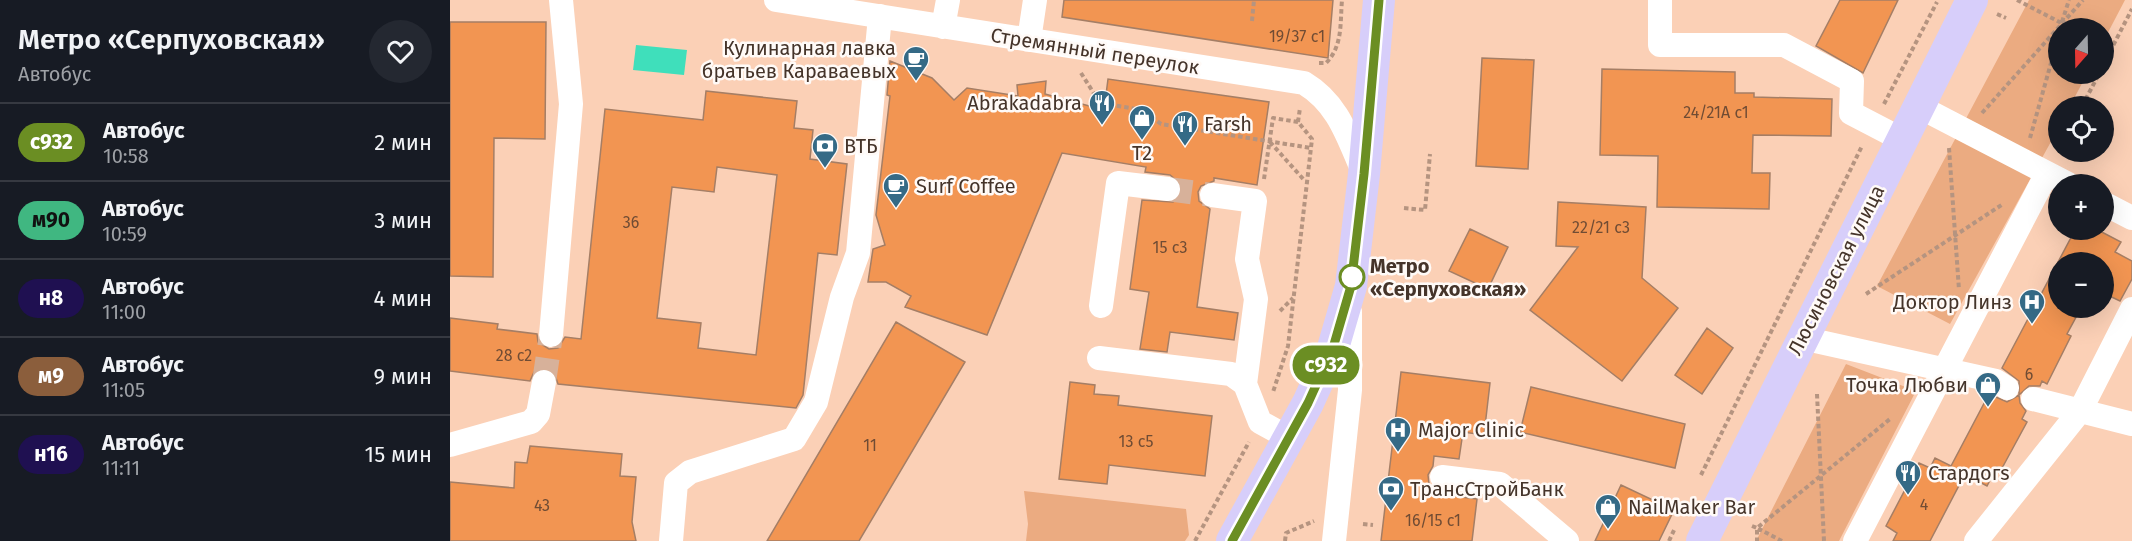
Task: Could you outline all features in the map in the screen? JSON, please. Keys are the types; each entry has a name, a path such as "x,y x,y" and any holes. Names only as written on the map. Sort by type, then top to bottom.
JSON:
{"main road":[{"path":"1232,541 1289,438 1333,348 1351,286 1364,174 1379,0"},
{"name":"Люсиновская улица","path":"1689,533 1802,338 1918,106 1985,7"}],"street":[{"path":"551,335 571,104 561,0"},
{"name":"Стремянный переулок","path":"776,0 824,4 943,27 1304,84 1321,93 1340,118 1364,174"},
{"path":"943,27 948,0"},
{"path":"1029,40 1035,0"},
{"path":"1660,0 1660,45 1784,45 1852,81 1851,113 1901,139"},
{"path":"671,541 676,483 690,472 794,439 816,402 842,297 858,253 880,16"},
{"path":"1918,106 1957,137 2024,162 2048,176"},
{"path":"1101,306 1118,183 1168,189"},
{"path":"1212,195 1255,201 1247,259 1256,299 1245,384 1260,422 1289,438"},
{"path":"1855,541 1945,369 2048,195"},
{"path":"2114,209 2132,218"},
{"path":"1334,541 1350,390 1351,286"},
{"path":"1976,541 2080,411 2132,309"},
{"path":"1802,338 1945,369 1995,381 2007,387"},
{"path":"1099,358 1230,374 1245,384"},
{"path":"450,445 531,422 538,414 544,382"},
{"path":"2033,399 2132,424"},
{"path":"1442,477 1500,484 1566,541"}],"path":[{"path":"1252,21 1254,0"},
{"path":"1317,63 1326,63 1335,54 1338,45 1342,0"},
{"path":"1696,484 1873,124 1938,0"},
{"path":"2017,0 2048,18"},
{"path":"2063,18 2069,0"},
{"path":"2068,18 2083,0"},
{"path":"1985,7 2006,18"},
{"path":"2114,44 2132,9"},
{"path":"1959,291 1954,236 1957,137 2048,40"},
{"path":"1077,67 1100,103 1143,110 1161,124 1311,148"},
{"path":"2024,162 2048,74"},
{"path":"1264,180 1273,118 1298,122"},
{"path":"1269,141 1306,181"},
{"path":"1404,208 1425,210 1430,154"},
{"path":"1866,294 2009,201"},
{"path":"1817,394 1824,541"},
{"path":"1755,527 1821,478 1892,417"},
{"path":"1285,541 1286,533 1320,519"},
{"path":"1363,524 1373,525"},
{"path":"1755,527 1757,541"},
{"path":"1755,527 1782,541"},
{"path":"1669,541 1689,533"}],"shaded area":[{"path":"2029,0 2125,0 2114,21 2114,18 2048,18 2048,84 2082,84 2075,96 2048,96 2048,147 1950,324 1877,286"},
{"path":"1846,364 1916,391 1839,541 1756,541"},
{"path":"1024,491 1186,509 1189,535 1185,541 1026,541 1028,524"}],"water":[{"path":"636,45 687,50 684,75 633,70"}],"building":[{"path":"1064,0 1333,0 1328,58 1062,17"},
{"path":"1840,0 1898,0 1863,73 1816,46"},
{"path":"450,22 546,22 545,139 494,138 493,277 450,276"},
{"path":"1482,58 1534,60 1528,169 1476,166"},
{"path":"890,61 932,78 954,100 967,88 1018,96 1017,85 1046,81 1045,94 1104,110 1108,79 1269,102 1257,185 1214,178 1214,181 1201,186 1198,192 1199,201 1210,209 1197,307 1238,313 1234,340 1170,332 1167,352 1140,349 1149,292 1130,289 1142,200 1173,202 1180,197 1181,184 1170,175 1145,172 1146,167 1062,153 987,335 905,307 911,296 886,282 868,282 873,249 885,245 876,215 890,96 887,95"},
{"path":"1602,69 1735,72 1735,93 1754,93 1754,97 1832,99 1831,136 1753,135 1752,173 1770,173 1769,209 1657,207 1658,156 1600,155"},
{"path":"706,91 797,101 794,128 813,130 810,159 847,164 837,255 818,253 803,395 796,408 558,384 554,372 546,368 534,372 530,381 450,371 450,318 498,324 497,329 537,334 538,342 549,349 558,348 565,337 581,339 605,109 703,120","holes":["717,167 777,175 756,355 698,348 701,323 657,318 672,187 714,192"]},
{"path":"1558,202 1646,207 1642,278 1678,308 1622,381 1530,310 1578,247 1556,246"},
{"path":"1470,229 1508,247 1488,289 1449,271"},
{"path":"2114,238 2121,242 2115,252 2132,261 2132,279 2120,301 2114,298 2114,252 2063,252 2070,240"},
{"path":"2048,281 2048,318 2076,318 2067,334 2071,336 2047,384 2042,381 2040,386 2029,386 2019,395 2019,381 2002,368"},
{"path":"896,322 965,362 859,541 767,541"},
{"path":"1707,328 1733,348 1702,394 1675,375"},
{"path":"1401,372 1490,383 1484,435 1463,432 1459,459 1434,456 1433,466 1428,475 1430,493 1477,499 1472,541 1381,541"},
{"path":"1070,382 1095,385 1094,394 1119,396 1118,405 1212,416 1205,476 1109,465 1107,484 1059,479"},
{"path":"1531,387 1685,424 1675,468 1520,432"},
{"path":"1989,394 2007,402 2019,395 2020,403 2026,411 2022,419 2027,422 2001,470 1997,467 1987,486 1965,474 1930,541 1893,541 1897,533 1886,526 1919,463 1930,468 1935,458 1951,466"},
{"path":"530,446 622,454 620,476 636,477 632,522 636,541 450,541 450,482 514,488 515,462 527,463"},
{"path":"1621,485 1674,510 1659,541 1595,541"}],"tunnel":[{"path":"1168,189 1212,195"},
{"path":"544,382 551,335"}],"bus line":[{"name":"с932","path":"1232,541 1308,403 1333,348 1351,286 1364,174 1379,0"}],"place":[{"name":"Кулинарная лавка братьев Караваевых","path":"916,82"},
{"name":"Abrakadabra","path":"1102,126"},
{"name":"T2","path":"1142,141"},
{"name":"Farsh","path":"1185,147"},
{"name":"ВТБ","path":"825,169"},
{"name":"Surf Coffee","path":"896,209"},
{"name":"Метро «Серпуховская»","path":"1352,277"},
{"name":"Доктор Линз","path":"2032,325"},
{"name":"Точка Любви","path":"1988,408"},
{"name":"Major Clinic","path":"1398,453"},
{"name":"Стардогs","path":"1908,496"},
{"name":"ТрансСтройБанк","path":"1391,512"},
{"name":"NailMaker Bar","path":"1608,530"}]}
